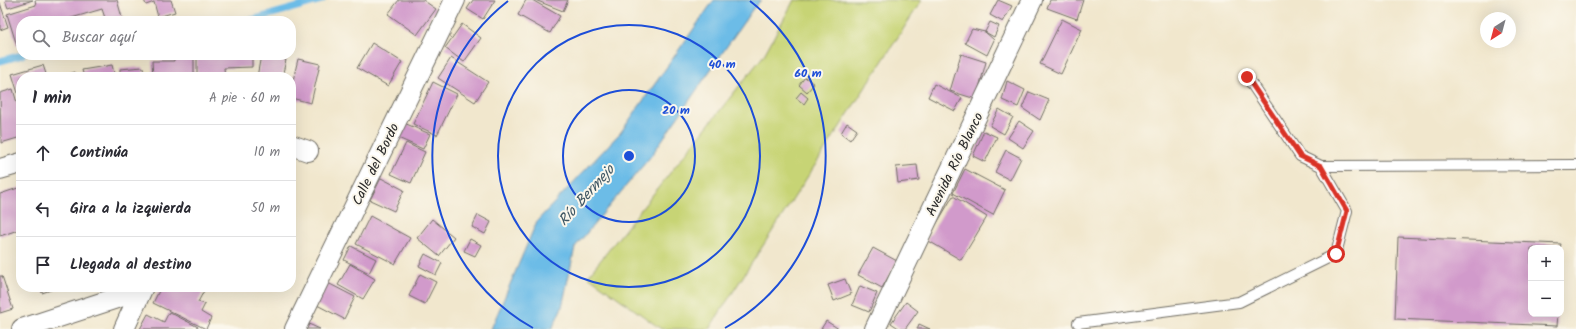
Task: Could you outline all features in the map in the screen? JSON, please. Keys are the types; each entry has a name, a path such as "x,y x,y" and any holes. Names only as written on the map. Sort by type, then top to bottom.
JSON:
{"street":[{"name":"Calle del Bordo","path":"295,329 456,0"},
{"name":"Avenida Río Blanco","path":"875,329 1032,0"},
{"path":"0,169 16,164"},
{"path":"22,329 130,292"},
{"path":"124,329 140,292"}],"lane":[{"path":"1247,77 1300,156 1321,166 1576,165"},
{"path":"1078,323 1239,302 1336,254 1347,211 1321,166"}],"green space":[{"path":"794,0 922,0 709,329 661,329 588,276 764,55"}],"water":[{"name":"Río Bermejo","path":"714,0 761,0 752,10 651,156 575,247 562,307 552,329 491,329 537,221 621,132"}],"building":[{"path":"5,0 33,0 8,8"},
{"path":"35,0 117,0 122,16 104,16 102,9 78,16 16,16 16,43 7,14 36,5"},
{"path":"144,0 171,0 175,12 158,16 154,2 146,5"},
{"path":"399,0 423,0 436,9 417,35 388,14"},
{"path":"473,0 495,0 483,19 467,9"},
{"path":"526,0 532,0 560,16 550,33 518,15"},
{"path":"535,0 568,0 563,11"},
{"path":"998,0 1012,6 1003,22 990,15"},
{"path":"1050,0 1083,0 1077,19 1047,8"},
{"path":"0,3 8,27 0,30"},
{"path":"1062,19 1082,29 1061,74 1040,64"},
{"path":"990,22 999,26 994,37 985,32"},
{"path":"462,24 481,38 464,62 445,48"},
{"path":"972,29 985,32 994,40 987,55 965,43"},
{"path":"372,43 402,62 388,86 357,68"},
{"path":"961,54 986,62 976,99 950,91"},
{"path":"451,58 488,82 475,102 438,78"},
{"path":"298,59 320,64 311,103 296,99 295,72"},
{"path":"194,60 194,72 153,72 152,61"},
{"path":"197,60 252,60 252,67 224,68 224,72 197,72"},
{"path":"260,60 286,60 283,72 258,72"},
{"path":"43,65 45,72 19,72"},
{"path":"112,65 114,72 83,72 82,70"},
{"path":"143,67 144,72 120,72 120,69"},
{"path":"16,73 16,87 12,74"},
{"path":"805,77 814,84 807,92 799,85"},
{"path":"1007,81 1025,90 1018,107 1002,100"},
{"path":"433,82 457,94 437,135 413,124"},
{"path":"934,84 962,98 955,111 928,97"},
{"path":"13,89 16,100 16,138 1,143 0,93"},
{"path":"801,92 808,98 804,104 796,98"},
{"path":"1029,92 1049,100 1040,120 1022,108"},
{"path":"999,109 1013,117 1004,134 990,126"},
{"path":"1019,121 1034,131 1023,148 1008,138"},
{"path":"404,123 430,134 423,149 398,138"},
{"path":"847,123 857,130 850,140 841,133"},
{"path":"984,131 997,137 985,162 973,156"},
{"path":"406,143 425,152 411,183 391,174"},
{"path":"1006,150 1021,158 1010,180 995,172"},
{"path":"917,165 919,180 898,183 896,167"},
{"path":"965,169 1005,190 993,215 953,193"},
{"path":"381,178 404,190 394,211 370,200"},
{"path":"16,189 16,231 0,236 0,194"},
{"path":"953,196 987,217 961,260 927,240"},
{"path":"478,215 491,222 485,234 472,227"},
{"path":"370,216 410,238 395,264 356,244"},
{"path":"432,219 454,237 439,256 417,238"},
{"path":"1398,237 1561,244 1528,245 1528,317 1558,317 1557,326 1395,319"},
{"path":"470,239 481,245 475,256 464,251"},
{"path":"351,246 376,259 369,273 344,260"},
{"path":"873,248 897,261 882,288 858,275"},
{"path":"425,254 442,263 436,275 419,266"},
{"path":"350,264 375,279 363,299 338,285"},
{"path":"420,274 436,282 425,304 409,296"},
{"path":"0,276 2,276 13,309 0,313"},
{"path":"845,279 851,294 834,301 828,285"},
{"path":"326,282 355,297 344,319 315,304"},
{"path":"860,286 877,293 869,312 852,305"},
{"path":"158,292 203,292 198,302 205,304 201,312 211,318 206,329 153,303"},
{"path":"906,302 918,311 905,329 900,329 891,323"},
{"path":"169,312 198,327 197,329 140,329 148,314 164,322"},
{"path":"826,321 839,329 821,329"},
{"path":"304,322 320,329 301,329"},
{"path":"919,324 930,329 917,329"}],"waterway":[{"path":"266,16 322,0"},
{"path":"0,61 16,57"}],"route":[{"path":"1247,77 1300,156 1321,166 1347,211 1336,254"}]}
